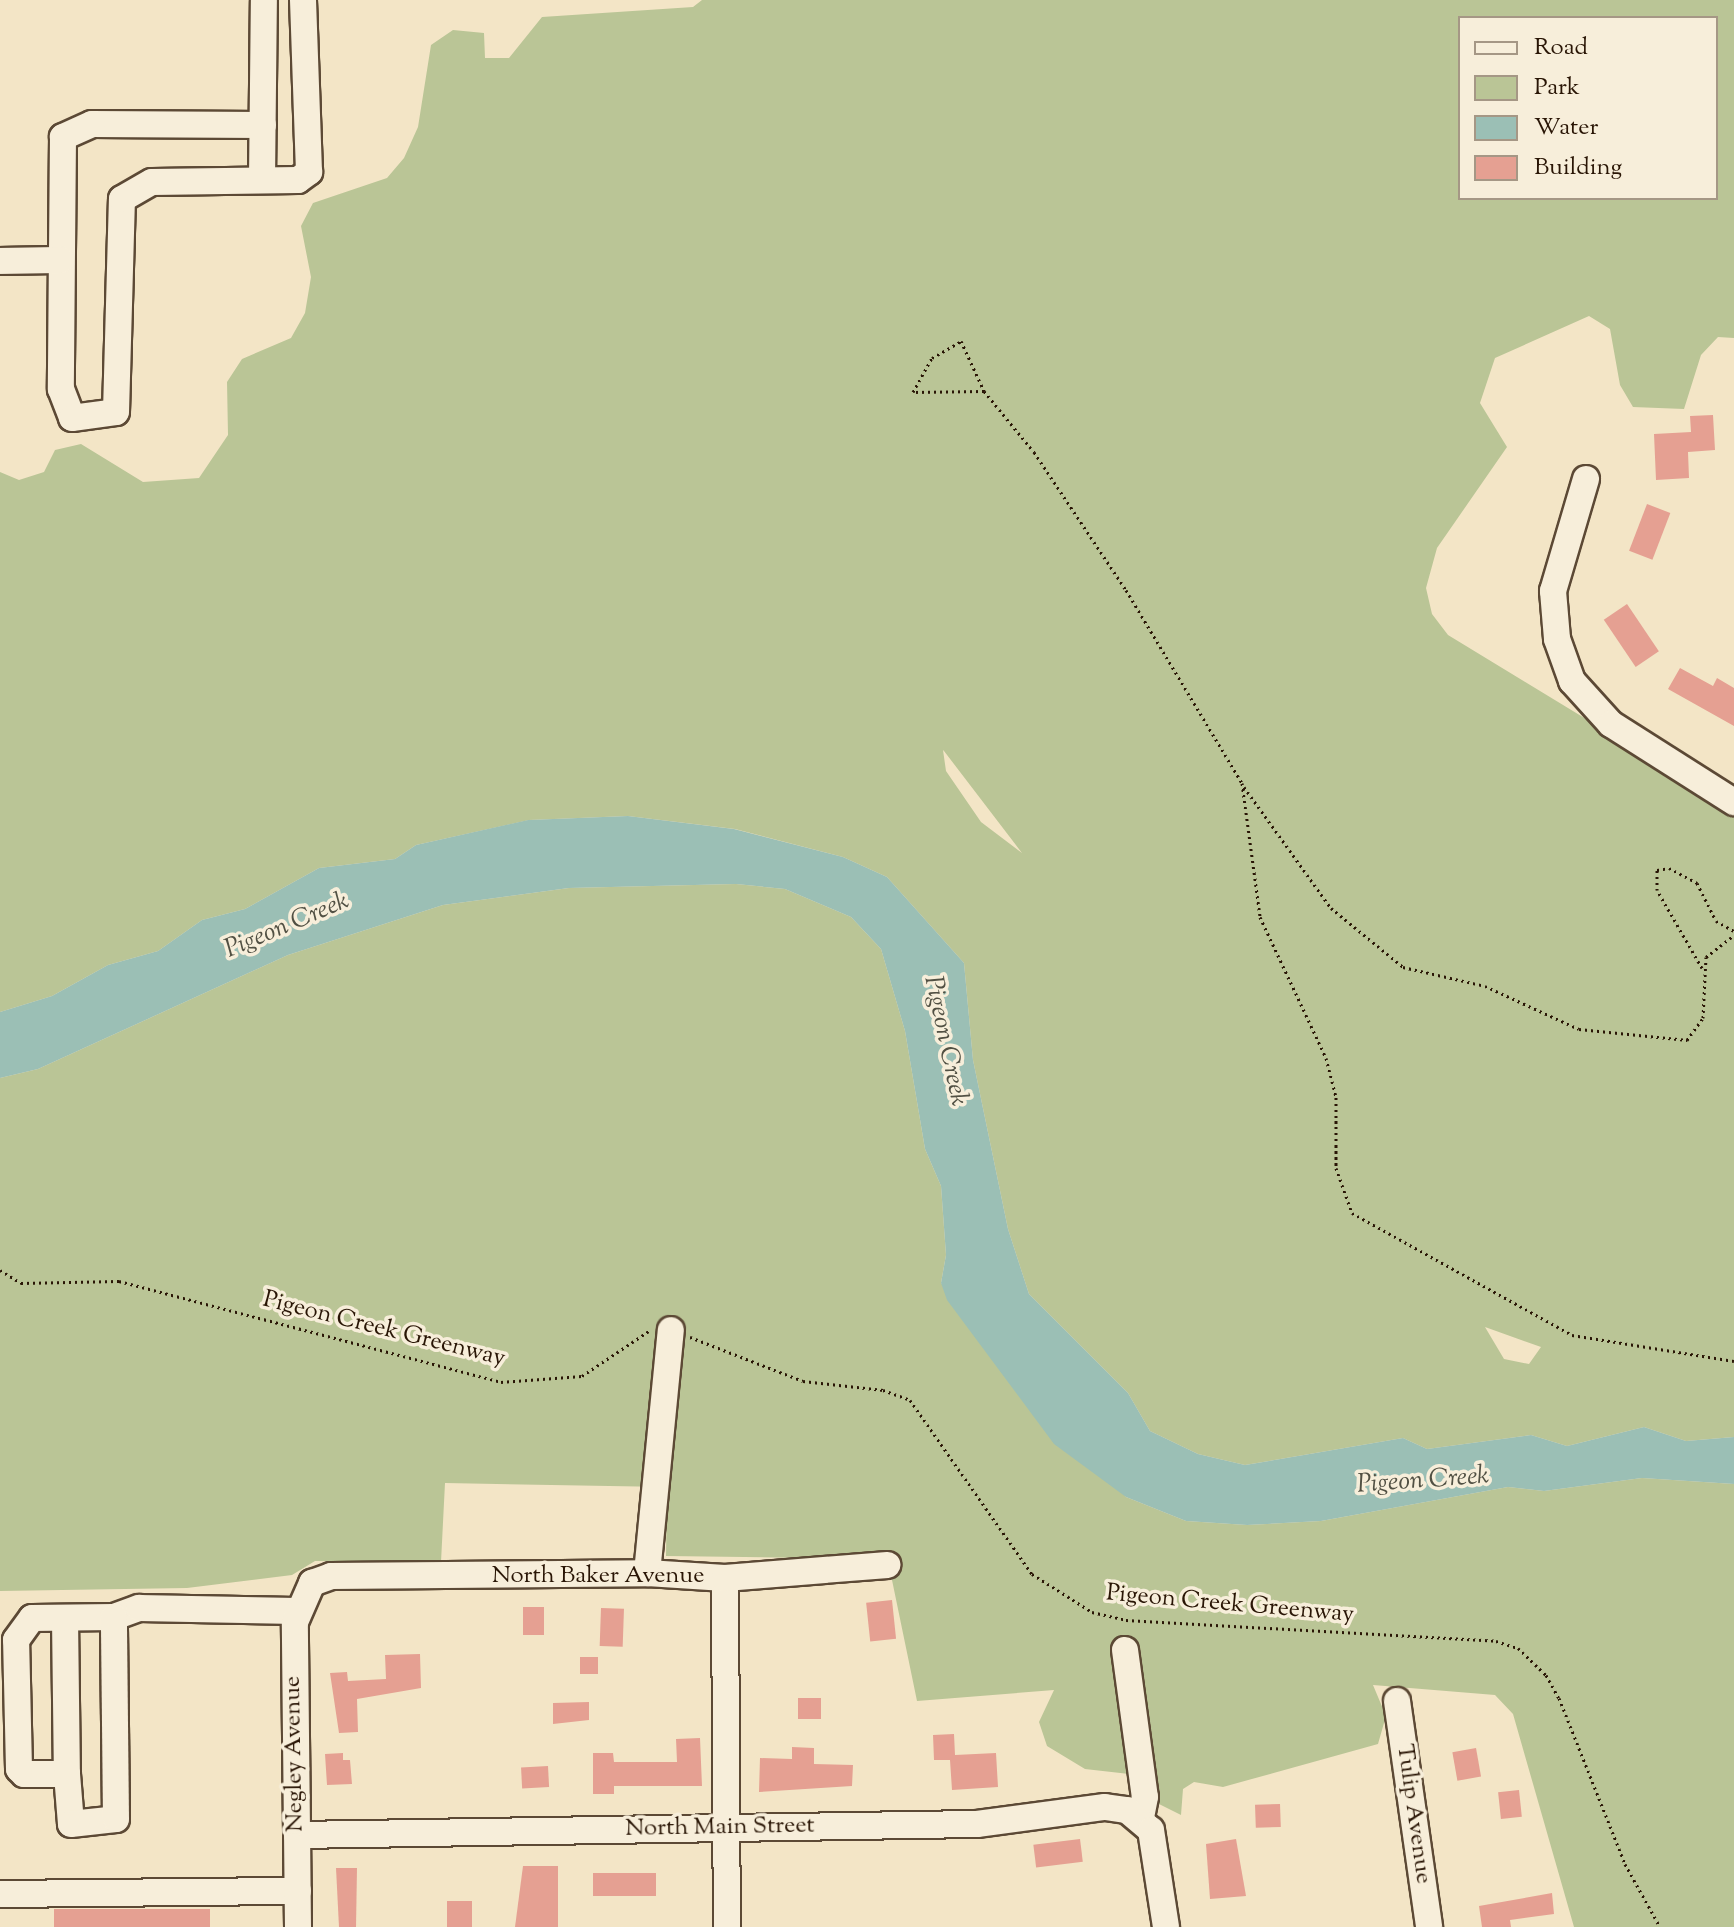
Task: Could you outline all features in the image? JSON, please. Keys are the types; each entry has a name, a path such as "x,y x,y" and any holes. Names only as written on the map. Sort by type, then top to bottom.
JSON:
{"street":[{"path":"262,180 264,0"},
{"path":"263,125 75,127 63,137 61,260 64,407 72,418 104,418 116,412 122,199 152,182 298,180 309,172 303,0"},
{"path":"0,261 61,260"},
{"path":"1586,479 1553,591 1557,639 1572,681 1611,724 1734,802"},
{"path":"647,1573 671,1330"},
{"name":"North Baker Avenue","path":"296,1611 311,1585 331,1576 647,1573 725,1578 887,1565"},
{"path":"725,1578 727,1927"},
{"path":"67,1774 19,1769 16,1655 22,1625 32,1618 114,1617 139,1608 296,1611"},
{"name":"Negley Avenue","path":"296,1611 298,1927"},
{"path":"65,1618 67,1774 71,1824 116,1819 114,1617"},
{"path":"1125,1650 1145,1797 1141,1817 1151,1830 1166,1927"},
{"name":"Tulip Avenue","path":"1397,1701 1429,1927"},
{"name":"North Main Street","path":"297,1835 977,1824 1105,1807 1141,1817"},
{"path":"0,1894 298,1891"}],"path":[{"path":"984,391 951,397 913,392 932,358 961,341 984,391 1034,452 1118,577 1242,783 1331,908 1417,973 1485,986 1579,1029 1675,1043 1695,1034 1703,1018 1702,968 1657,890 1657,870 1669,868 1697,883 1716,921 1734,933 1716,945 1702,968"},
{"path":"1242,783 1260,917 1326,1058 1336,1097 1336,1168 1352,1213 1572,1335 1734,1361"},
{"name":"Pigeon Creek Greenway","path":"0,1270 21,1283 119,1281 501,1382 582,1376 643,1333 671,1330 803,1381 883,1390 910,1400 1032,1574 1092,1612 1126,1620 1496,1641 1518,1648 1546,1675 1559,1698 1625,1864 1660,1927"}],"green space":[{"path":"702,0 1734,0 1734,338 1718,337 1701,355 1684,409 1633,407 1620,385 1610,329 1589,316 1495,358 1480,403 1507,447 1437,548 1426,588 1432,614 1448,635 1734,809 1734,1437 1686,1441 1644,1427 1567,1446 1531,1435 1427,1449 1403,1438 1245,1465 1198,1454 1150,1431 1128,1393 1029,1294 1008,1229 973,1060 964,963 887,877 843,857 735,829 628,816 529,820 416,845 395,859 319,868 245,909 202,920 158,951 108,965 52,996 0,1012 0,472 19,480 44,472 55,450 81,444 143,482 199,478 228,435 227,382 242,359 291,338 305,313 311,277 301,226 313,203 387,178 404,158 418,127 431,45 453,30 484,33 485,58 509,58 542,17 693,7","holes":["943,750 1022,853 981,822 946,771","1485,1327 1541,1347 1529,1364 1504,1359"]},
{"path":"736,884 785,889 851,917 881,949 905,1031 925,1149 941,1186 946,1255 941,1283 1126,1497 1186,1521 1247,1525 1321,1521 1508,1487 1544,1491 1642,1478 1734,1484 1734,1927 1574,1927 1513,1714 1495,1695 1373,1685 1386,1716 1378,1744 1223,1787 1194,1782 1183,1789 1181,1815 1157,1803 1138,1775 1085,1769 1047,1746 1039,1722 1054,1690 917,1701 886,1551 811,1558 666,1556 667,1487 445,1483 441,1562 315,1561 292,1575 187,1588 0,1591 0,1078 38,1069 288,955 443,905 569,888"}],"water":[{"name":"Pigeon Creek","path":"628,816 734,829 843,857 887,877 964,963 973,1060 1008,1229 1029,1294 1128,1393 1150,1431 1198,1454 1245,1465 1403,1438 1427,1449 1531,1435 1567,1446 1644,1427 1686,1441 1734,1437 1734,1484 1642,1478 1544,1491 1508,1487 1321,1521 1247,1525 1186,1521 1126,1497 1054,1444 947,1300 941,1283 946,1255 941,1186 925,1149 905,1031 881,949 851,917 785,889 736,884 569,888 443,905 288,955 38,1069 0,1078 0,1012 52,996 108,965 158,951 202,920 245,909 319,868 395,859 416,845 528,820"}],"building":[{"path":"1713,415 1715,450 1688,452 1689,478 1656,480 1654,434 1691,432 1690,416"},
{"path":"1647,504 1670,513 1652,560 1629,551"},
{"path":"1627,604 1659,651 1636,667 1604,620"},
{"path":"1680,668 1713,686 1717,678 1734,688 1734,726 1668,689"},
{"path":"892,1600 896,1639 870,1642 866,1603"},
{"path":"523,1607 544,1607 544,1635 523,1635"},
{"path":"601,1608 624,1609 623,1647 600,1646"},
{"path":"420,1654 421,1688 357,1699 358,1732 339,1733 330,1673 347,1672 348,1681 386,1679 385,1655"},
{"path":"580,1657 598,1657 598,1674 580,1674"},
{"path":"798,1698 821,1698 821,1719 798,1719"},
{"path":"589,1702 589,1720 553,1724 553,1703"},
{"path":"954,1734 955,1755 996,1753 998,1787 952,1790 950,1760 934,1760 933,1735"},
{"path":"700,1738 702,1786 614,1786 614,1794 593,1794 593,1753 613,1753 614,1762 677,1762 676,1739"},
{"path":"792,1747 814,1748 814,1764 853,1765 852,1786 759,1792 760,1758 792,1759"},
{"path":"1476,1748 1481,1777 1457,1781 1452,1752"},
{"path":"343,1753 343,1760 350,1760 352,1784 327,1785 325,1754"},
{"path":"548,1766 549,1787 522,1788 521,1767"},
{"path":"1519,1790 1522,1817 1501,1819 1498,1792"},
{"path":"1280,1804 1281,1827 1256,1828 1255,1805"},
{"path":"1080,1839 1083,1862 1036,1868 1033,1845"},
{"path":"1236,1839 1246,1896 1210,1899 1206,1844"},
{"path":"523,1866 558,1866 558,1927 515,1927"},
{"path":"336,1868 357,1868 356,1927 339,1927"},
{"path":"593,1873 656,1873 656,1896 593,1896"},
{"path":"1552,1893 1554,1914 1510,1920 1511,1927 1482,1927 1479,1906"},
{"path":"447,1901 472,1901 472,1927 447,1927"},
{"path":"54,1909 210,1909 210,1927 54,1927"}]}
